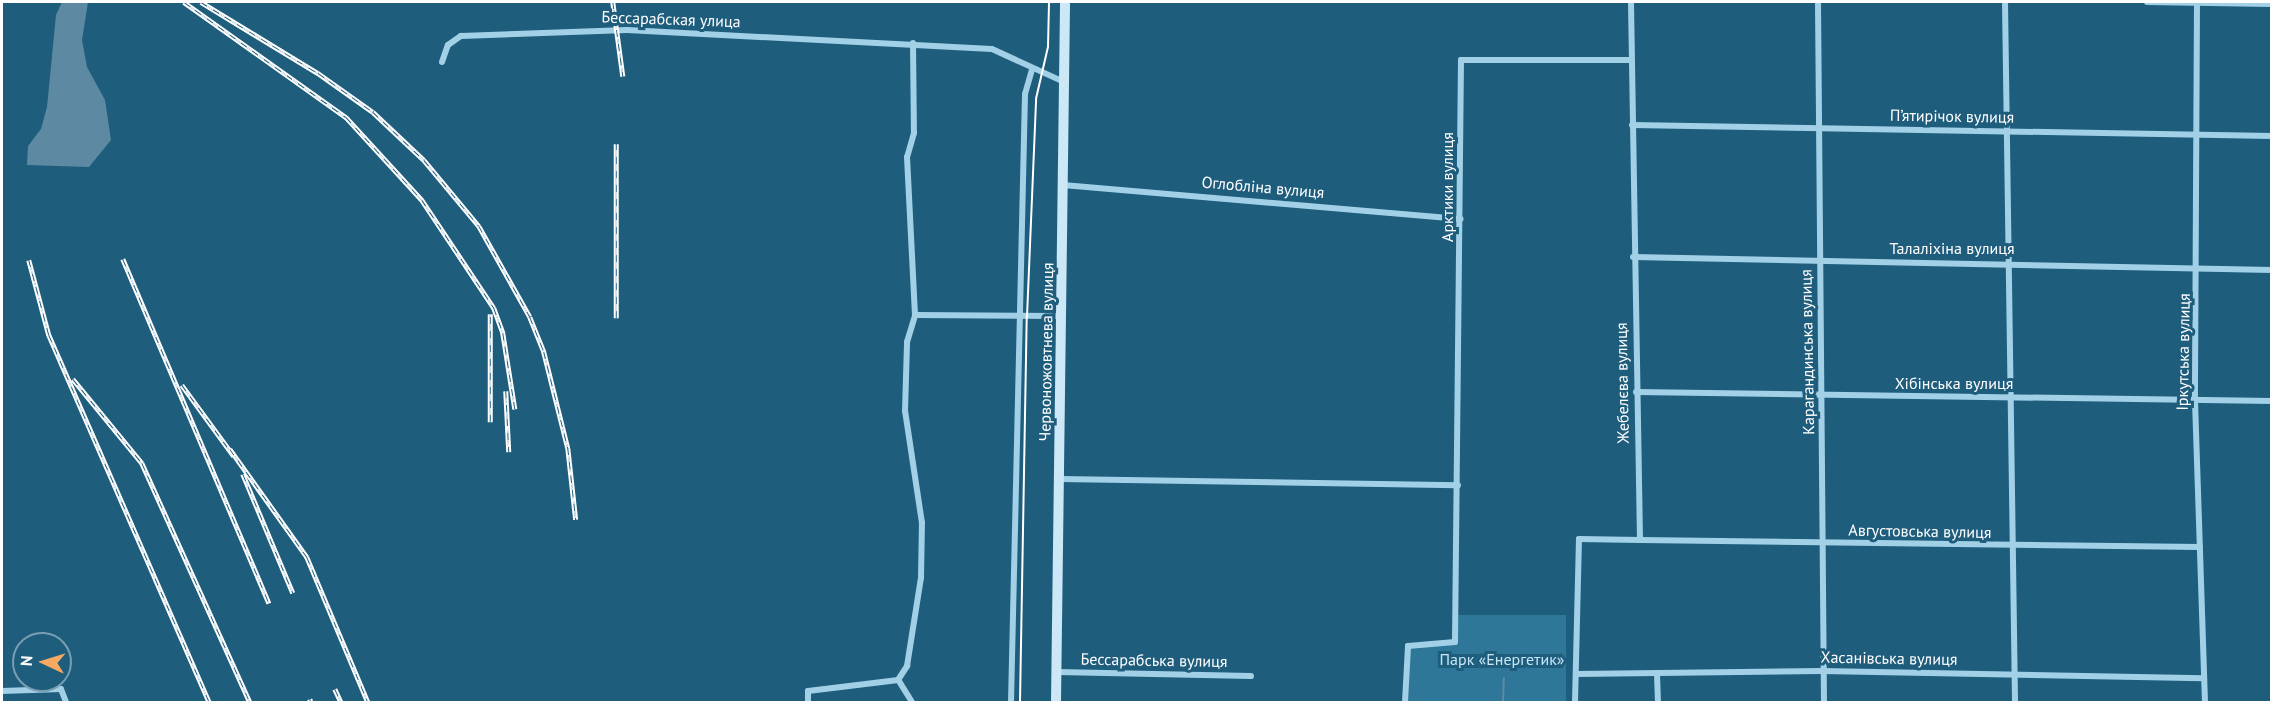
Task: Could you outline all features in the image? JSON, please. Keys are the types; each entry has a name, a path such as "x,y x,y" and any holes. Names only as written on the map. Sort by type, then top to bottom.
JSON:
{"main road":[{"name":"Червоножовтнева вулиця","path":"1056,702 1065,2"}],"street":[{"name":"Жебелєва вулиця","path":"1631,2 1633,257 1640,540"},
{"name":"Карагандинська вулиця","path":"1818,2 1824,702"},
{"path":"2005,2 2014,702"},
{"path":"2147,2 2271,4"},
{"name":"Іркутська вулиця","path":"2197,2 2199,135 2195,401 2205,702"},
{"name":"Бессарабская улица","path":"442,62 454,38 627,30 913,43 992,49 1032,70 1064,82"},
{"path":"808,702 808,692 898,680 908,666 921,578 922,523 904,411 907,342 915,315 907,157 914,134 913,43"},
{"name":"Арктики вулиця","path":"1406,702 1408,646 1455,642 1461,60 1631,60"},
{"path":"1011,702 1022,317 1025,94 1032,70"},
{"name":"П’ятирічок вулиця","path":"1632,125 1818,126 2271,136"},
{"name":"Оглобліна вулиця","path":"1063,184 1461,219"},
{"name":"Талаліхіна вулиця","path":"1633,257 2009,262 2271,270"},
{"path":"915,315 1061,316"},
{"name":"Хібінська вулиця","path":"1636,392 2271,401"},
{"path":"1060,479 1458,485"},
{"path":"1575,702 1579,539 1640,540"},
{"name":"Августовська вулиця","path":"1640,540 2200,548"},
{"name":"Хасанівська вулиця","path":"1576,674 1822,671 2203,678"},
{"name":"Бессарабська вулиця","path":"1057,672 1251,676"},
{"path":"1657,674 1658,702"},
{"path":"898,680 912,702"},
{"path":"2,691 60,689 66,702"}],"green space":[{"name":"Парк «Енергетик»","path":"1457,615 1566,615 1566,702 1408,702 1410,648 1456,644"}],"shaded area":[{"path":"62,2 88,2 82,40 87,67 105,100 111,140 89,167 27,165 28,146 41,129 47,107 56,15"}],"waterway":[{"path":"1503,702 1504,678"}],"tram line":[{"path":"1020,702 1027,317 1036,99 1048,47 1049,2"}],"railway":[{"path":"184,2 346,117 422,200 494,308 503,333 515,409"},
{"path":"201,2 318,73 373,112 424,160 479,226 530,317 544,352 568,448 576,520"},
{"path":"613,2 623,76"},
{"path":"616,144 616,318"},
{"path":"123,259 269,603"},
{"path":"29,260 49,335 209,702"},
{"path":"490,314 490,422"},
{"path":"73,379 142,463 250,702"},
{"path":"182,385 234,456"},
{"path":"506,391 509,452"},
{"path":"230,449 307,557 368,702"},
{"path":"243,474 293,593"},
{"path":"335,689 341,702"}]}
